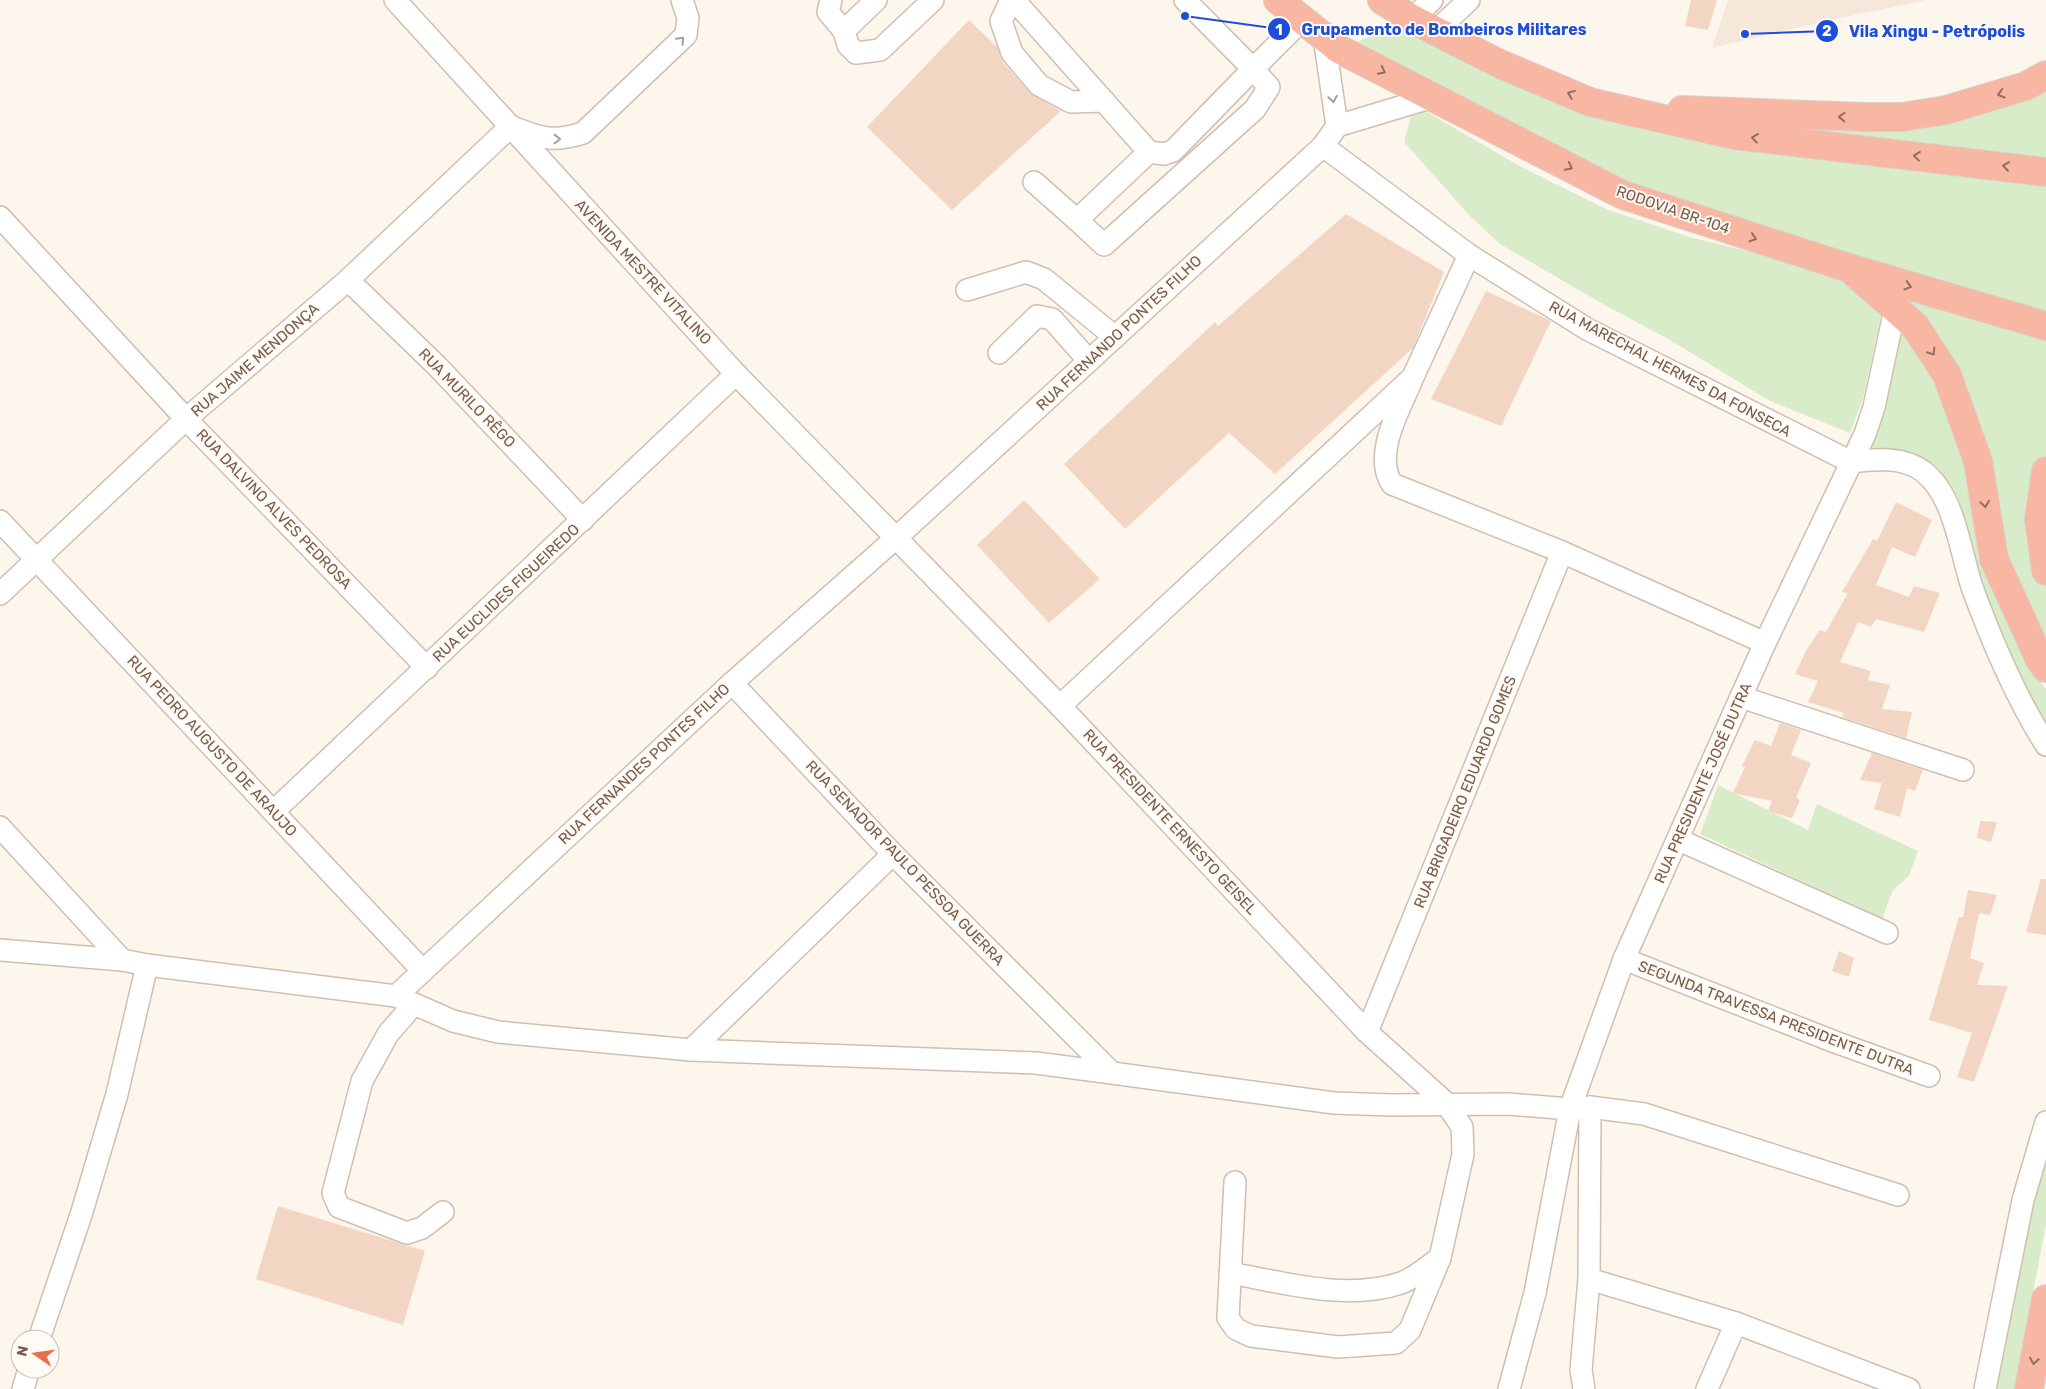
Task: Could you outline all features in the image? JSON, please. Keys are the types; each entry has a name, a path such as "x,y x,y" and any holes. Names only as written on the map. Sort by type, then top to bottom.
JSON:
{"highway":[{"name":"RODOVIA BR-104","path":"1278,0 1339,49 1623,195 1849,268 2046,326"},
{"path":"1396,8 1436,31 1549,85 1590,102 1734,135 2046,172"},
{"path":"1617,108 1862,118 1902,116 1946,110 2026,86 2046,75"},
{"path":"1849,268 1914,326 1947,375 1978,460 1994,559 2040,660 2046,668"},
{"path":"2046,471 2039,519 2046,571"},
{"path":"2029,1389 2046,1299"}],"street":[{"name":"AVENIDA MESTRE VITALINO","path":"395,0 736,374 897,537"},
{"path":"511,126 539,138 563,139 583,133 686,35 688,18 682,0"},
{"path":"830,0 828,12 844,32 848,45 856,53 880,50 933,0"},
{"path":"844,32 876,0"},
{"path":"1104,101 1071,102 1039,85 1012,53 1001,21 1012,0 1104,101 1149,152 1164,154 1172,151 1302,20"},
{"path":"1034,182 1104,245 1255,109 1269,87 1254,69 1185,0"},
{"path":"1396,8 1432,0"},
{"path":"1436,31 1469,0"},
{"path":"1324,37 1337,126 1433,97"},
{"name":"RUA JAIME MENDONÇA","path":"0,594 186,419 348,280 511,126"},
{"name":"RUA FERNANDO PONTES FILHO","path":"897,537 1323,146 1337,126"},
{"name":"RUA MARECHAL HERMES DA FONSECA","path":"1323,146 1469,255 1587,329 1851,462"},
{"path":"1077,220 1149,152"},
{"name":"RUA DALVINO ALVES PEDROSA","path":"0,217 186,419 427,668"},
{"path":"1469,255 1413,377 1388,444 1385,464 1387,477 1392,484 1562,552 1765,643"},
{"path":"967,290 1026,272 1044,280 1115,337"},
{"name":"RUA MURILO RÊGO","path":"348,280 437,366 583,520"},
{"name":"RUA PRESIDENTE JOSÉ DUTRA","path":"1580,1108 1624,959 1679,840 1765,643 1865,434 1874,407 1895,309"},
{"path":"999,353 1037,316 1052,320 1089,360"},
{"name":"RUA EUCLIDES FIGUEIREDO","path":"274,811 736,374"},
{"path":"1060,706 1413,377"},
{"path":"1851,462 1878,458 1908,465 1924,471 1936,484 1954,522 1972,586 2010,680 2021,705 2046,745"},
{"name":"RUA PEDRO AUGUSTO DE ARAUJO","path":"0,521 423,971"},
{"name":"RUA FERNANDES PONTES FILHO","path":"443,1212 422,1228 407,1233 339,1207 333,1193 362,1082 405,1000 423,971 732,683 897,537"},
{"name":"RUA PRESIDENTE ERNESTO GEISEL","path":"897,537 1060,706 1367,1032 1446,1103 1462,1127 1464,1154 1440,1258 1410,1330 1396,1343 1338,1347 1251,1336 1236,1329 1228,1318 1230,1273"},
{"name":"RUA BRIGADEIRO EDUARDO GOMES","path":"1367,1032 1562,552"},
{"name":"RUA SENADOR PAULO PESSOA GUERRA","path":"732,683 893,854 1082,1040 1112,1073"},
{"path":"1741,697 1963,770"},
{"path":"0,827 122,960"},
{"path":"1679,840 1887,933"},
{"path":"691,1050 893,854"},
{"path":"0,950 122,960 405,1000 454,1022 498,1032 691,1050 1036,1063 1334,1103 1392,1105 1446,1103 1508,1104 1644,1114 1898,1195"},
{"name":"SEGUNDA TRAVESSA PRESIDENTE DUTRA","path":"1624,959 1835,1042 1929,1076"},
{"path":"42,1329 81,1215 117,1094 147,965"},
{"path":"1580,1108 1589,1280 1581,1370 1584,1389"},
{"path":"1509,1389 1535,1293 1580,1108"},
{"path":"1985,1389 2023,1200 2045,1126"},
{"path":"1236,1182 1230,1273 1308,1287 1359,1291 1402,1282 1440,1258"},
{"path":"1589,1280 1736,1323 1909,1389"},
{"path":"1707,1389 1736,1323"}],"shaded area":[{"path":"1728,0 1927,0 1834,19 1712,48"}],"green space":[{"path":"1412,19 1617,108 1863,117 2046,75 2046,668 2040,660 1947,375 1851,270 1623,195 1340,49"},
{"path":"1425,111 1527,170 1606,209 1693,238 1787,260 1842,280 1863,295 1881,316 1863,398 1850,433 1770,401 1670,340 1603,304 1500,244 1470,216 1404,142 1411,116"},
{"path":"1902,328 1938,385 1964,461 1985,566 2025,662 2046,689 2046,729 2016,673 1943,477 1885,450 1866,448"},
{"path":"1718,785 1808,830 1817,804 1918,851 1909,876 1893,890 1882,919 1700,834"},
{"path":"2046,1123 2046,1224 2015,1389 1993,1389"}],"building":[{"path":"1691,0 1717,0 1708,30 1685,26"},
{"path":"969,20 997,47 1002,61 1030,93 1061,111 952,210 867,127"},
{"path":"1346,214 1444,272 1413,348 1275,474 1229,433 1125,529 1064,464 1215,322 1218,326"},
{"path":"1486,291 1551,321 1501,426 1431,399"},
{"path":"1024,500 1100,579 1049,623 977,545"},
{"path":"1896,502 1932,520 1915,557 1892,547 1876,585 1909,597 1914,586 1940,593 1924,632 1876,619 1871,627 1858,622 1840,662 1871,671 1868,680 1890,685 1882,709 1912,712 1906,738 1842,717 1844,713 1808,702 1818,681 1795,674 1807,649 1820,630 1826,632 1848,593 1842,592 1873,539 1877,541"},
{"path":"1780,723 1801,730 1791,755 1811,763 1796,798 1800,800 1792,818 1768,811 1772,801 1733,793 1745,767 1742,766 1755,740 1771,746"},
{"path":"1872,753 1923,770 1915,791 1907,788 1900,817 1874,809 1882,783 1860,780"},
{"path":"1980,821 1997,822 1991,842 1977,838"},
{"path":"2041,879 2046,879 2046,935 2026,932"},
{"path":"1968,890 1997,895 1990,915 1979,913 1970,958 1984,963 1977,985 2008,986 1974,1082 1957,1077 1972,1033 1929,1020 1959,917 1963,917"},
{"path":"1839,951 1854,958 1849,977 1832,971"},
{"path":"278,1206 425,1251 403,1325 256,1279"}],"place":[{"name":"Grupamento de Bombeiros Militares","path":"1185,16"},
{"name":"Vila Xingu - Petrópolis","path":"1745,34"}]}
